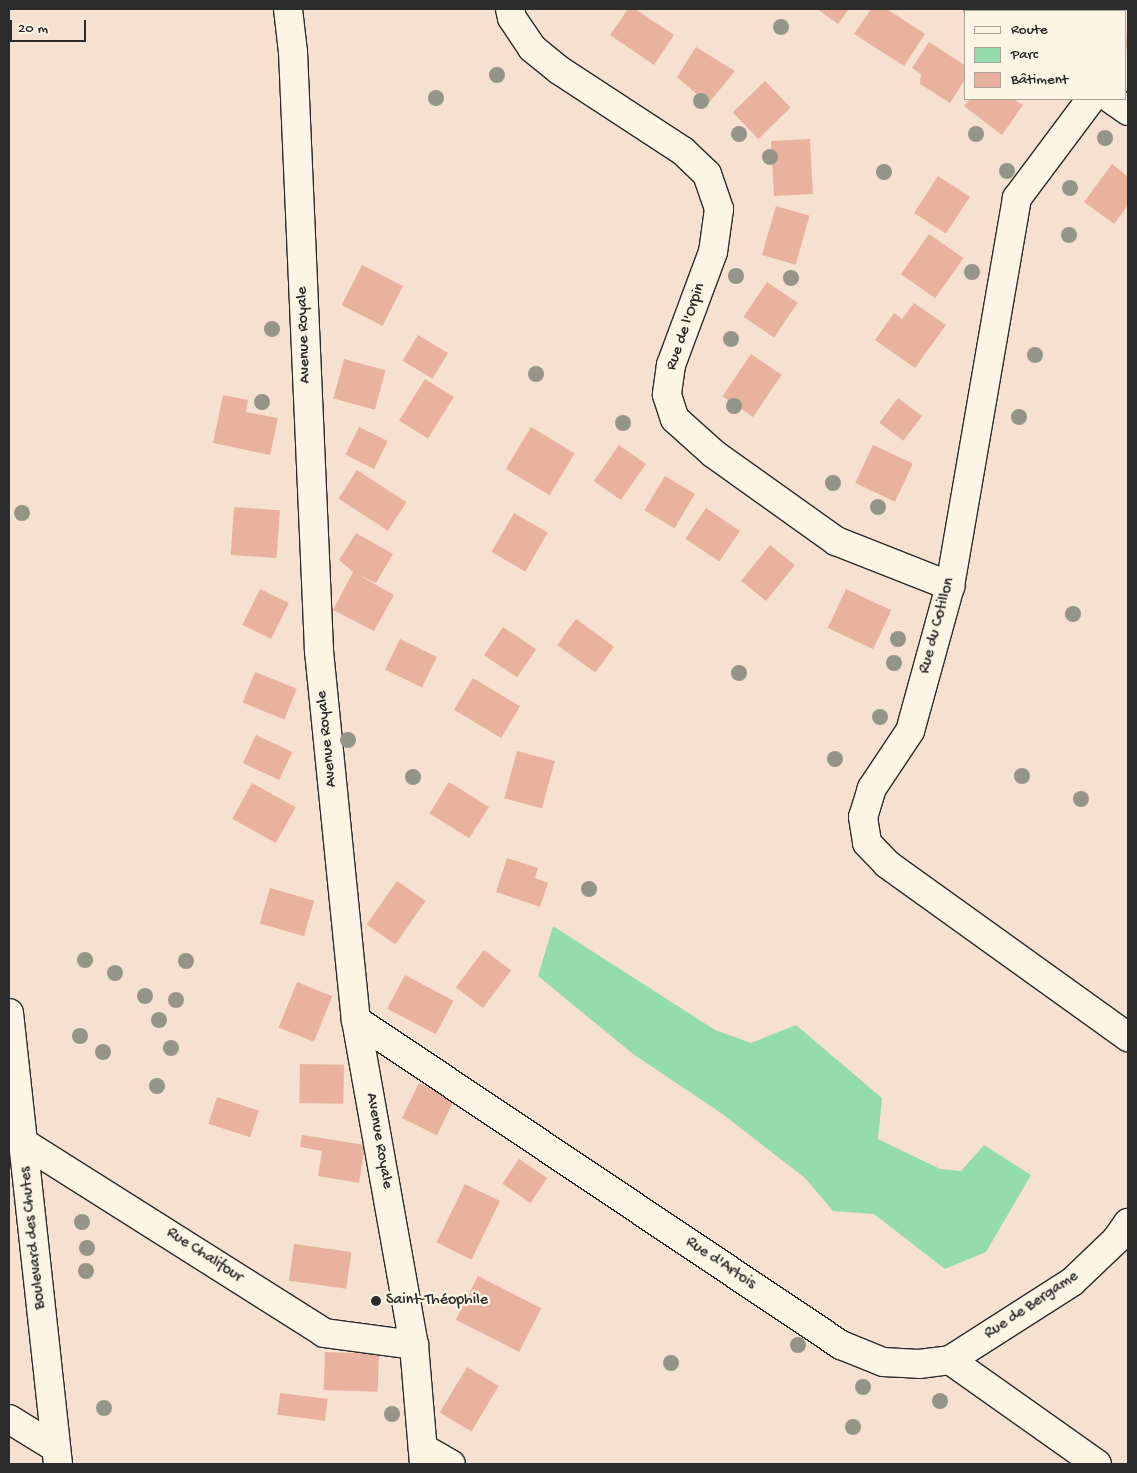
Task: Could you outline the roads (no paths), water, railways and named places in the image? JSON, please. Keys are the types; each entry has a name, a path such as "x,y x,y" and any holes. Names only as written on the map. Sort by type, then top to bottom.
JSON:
{"street":[{"name":"Avenue Royale","path":"288,9 293,52 319,651 356,1020 414,1345 423,1456"},
{"name":"Rue de l'Orpin","path":"510,9 512,18 532,48 559,70 683,152 707,174 719,209 713,252 671,365 667,395 675,419 714,454 836,541 950,586"},
{"name":"Rue du Cotillon","path":"1090,100 1017,198 950,586 910,731 872,788 864,817 867,843 887,864 1128,1037"},
{"path":"1112,100 1128,111"},
{"name":"Boulevard des Chutes","path":"9,1013 16,1135 57,1456"},
{"name":"Rue d'Artois","path":"356,1020 841,1345 883,1362 919,1364 950,1360"},
{"name":"Rue Chalifour","path":"16,1135 324,1333 414,1345"},
{"name":"Rue de Bergame","path":"950,1360 1072,1282 1116,1240 1128,1223"},
{"path":"950,1360 1097,1464"},
{"path":"9,1419 57,1456"},
{"path":"423,1456 450,1464"}],"place":[{"name":"Saint-Théophile","path":"376,1301"}]}
